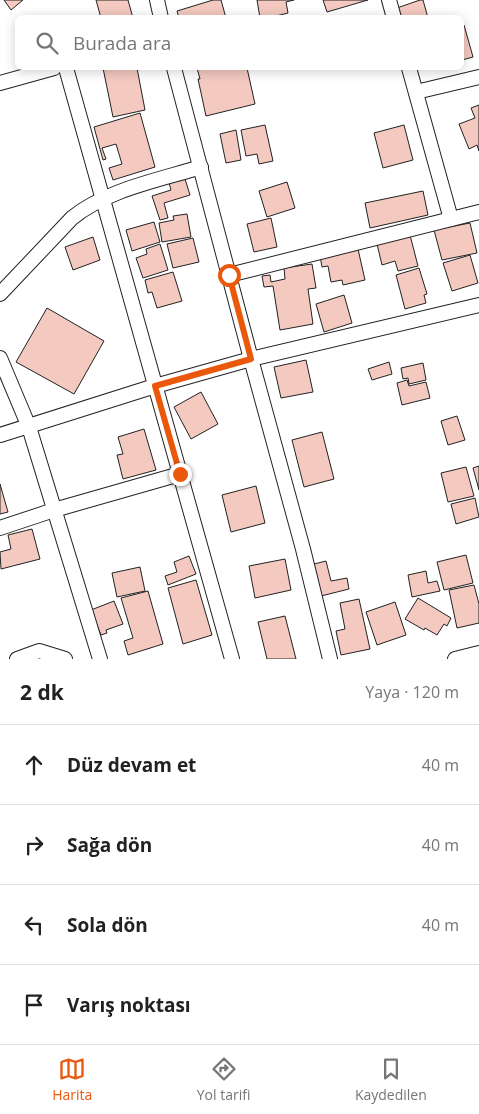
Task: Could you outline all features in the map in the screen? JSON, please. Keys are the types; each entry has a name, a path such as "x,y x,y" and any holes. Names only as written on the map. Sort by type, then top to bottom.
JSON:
{"street":[{"path":"156,0 160,15"},
{"path":"389,0 393,15"},
{"path":"0,83 47,70"},
{"path":"67,70 232,659"},
{"path":"175,70 303,549 330,659"},
{"path":"410,70 451,219"},
{"path":"416,92 479,77"},
{"path":"0,294 72,218 86,207 103,198 200,167"},
{"path":"229,275 479,212"},
{"path":"0,435 155,386 251,359 479,305"},
{"path":"0,358 29,427 100,659"},
{"path":"0,528 54,510 180,474"},
{"path":"18,659 39,651 65,659"},
{"path":"455,659 479,653"}],"building":[{"path":"4,0 23,0 11,10"},
{"path":"96,0 128,0 132,15 100,15"},
{"path":"213,0 221,0 225,15 178,15 177,11"},
{"path":"257,0 294,0 286,2 288,13 260,15"},
{"path":"323,0 368,0 327,12"},
{"path":"423,0 427,15 399,15 397,8"},
{"path":"464,25 473,57 464,59"},
{"path":"103,70 137,70 145,110 113,117"},
{"path":"198,70 247,70 255,104 206,116 198,79 200,79"},
{"path":"479,105 479,151 477,145 469,149 459,124 475,118 471,108"},
{"path":"140,113 155,167 113,180 109,168 122,164 116,144 102,148 106,159 103,160 94,127"},
{"path":"265,125 273,161 259,164 257,154 246,156 241,130"},
{"path":"404,125 413,160 383,168 374,133"},
{"path":"236,130 241,160 226,163 220,134"},
{"path":"185,179 190,195 164,203 168,218 160,220 152,196 171,190 169,183"},
{"path":"287,182 295,208 267,217 259,191"},
{"path":"423,191 428,215 370,228 365,203"},
{"path":"187,214 191,237 162,242 159,223 174,220 173,216"},
{"path":"271,218 277,247 254,252 247,224"},
{"path":"154,222 160,242 132,251 126,230"},
{"path":"470,223 477,253 442,260 434,230"},
{"path":"410,235 418,266 398,271 395,261 382,265 377,244"},
{"path":"93,237 100,260 73,270 65,247"},
{"path":"193,238 199,262 173,268 167,244"},
{"path":"160,244 168,270 143,278 136,258 147,254 146,249"},
{"path":"358,249 365,280 343,285 342,280 331,282 328,266 322,267 320,256"},
{"path":"470,255 478,283 452,291 443,263"},
{"path":"312,264 316,288 308,289 313,324 280,330 273,286 264,287 262,276 270,275 271,282 285,279 284,268"},
{"path":"419,268 427,294 424,295 426,303 405,309 396,275"},
{"path":"173,272 182,301 157,308 152,292 148,293 145,280"},
{"path":"344,295 352,323 324,332 316,304"},
{"path":"47,308 104,341 74,394 16,362"},
{"path":"306,360 313,392 281,398 274,367"},
{"path":"389,362 392,374 372,380 368,369"},
{"path":"423,363 426,380 409,384 408,378 403,379 401,368"},
{"path":"407,380 409,386 426,382 430,398 402,405 397,383"},
{"path":"201,392 218,424 191,439 174,407"},
{"path":"457,416 465,440 448,445 441,421"},
{"path":"144,429 156,470 123,479 117,455 123,454 118,437"},
{"path":"322,432 334,479 304,487 292,440"},
{"path":"479,466 479,490 473,468"},
{"path":"466,467 474,496 448,502 441,473"},
{"path":"0,484 8,512 0,514"},
{"path":"256,486 265,523 231,532 222,495"},
{"path":"475,498 479,517 456,524 451,504"},
{"path":"32,529 40,559 1,569 0,552 11,549 8,535"},
{"path":"466,555 473,583 444,590 437,562"},
{"path":"189,556 196,574 168,585 165,576 177,572 174,562"},
{"path":"285,559 291,590 255,598 249,566"},
{"path":"326,561 331,581 347,578 349,589 321,596 314,564"},
{"path":"140,567 145,591 117,597 112,573"},
{"path":"426,571 428,583 437,581 440,591 412,597 408,575"},
{"path":"196,580 212,635 183,644 168,588"},
{"path":"474,585 479,604 479,623 457,628 449,590"},
{"path":"148,591 163,644 128,655 124,641 133,638 121,598"},
{"path":"418,598 451,618 447,626 444,624 437,635 405,619"},
{"path":"359,599 370,649 341,655 336,631 345,629 340,603"},
{"path":"114,601 123,624 106,630 107,633 101,635 91,610"},
{"path":"395,602 406,635 377,645 366,612"},
{"path":"285,616 296,659 267,659 258,622"}],"route":[{"path":"180,474 155,386 251,359 229,275"}]}
